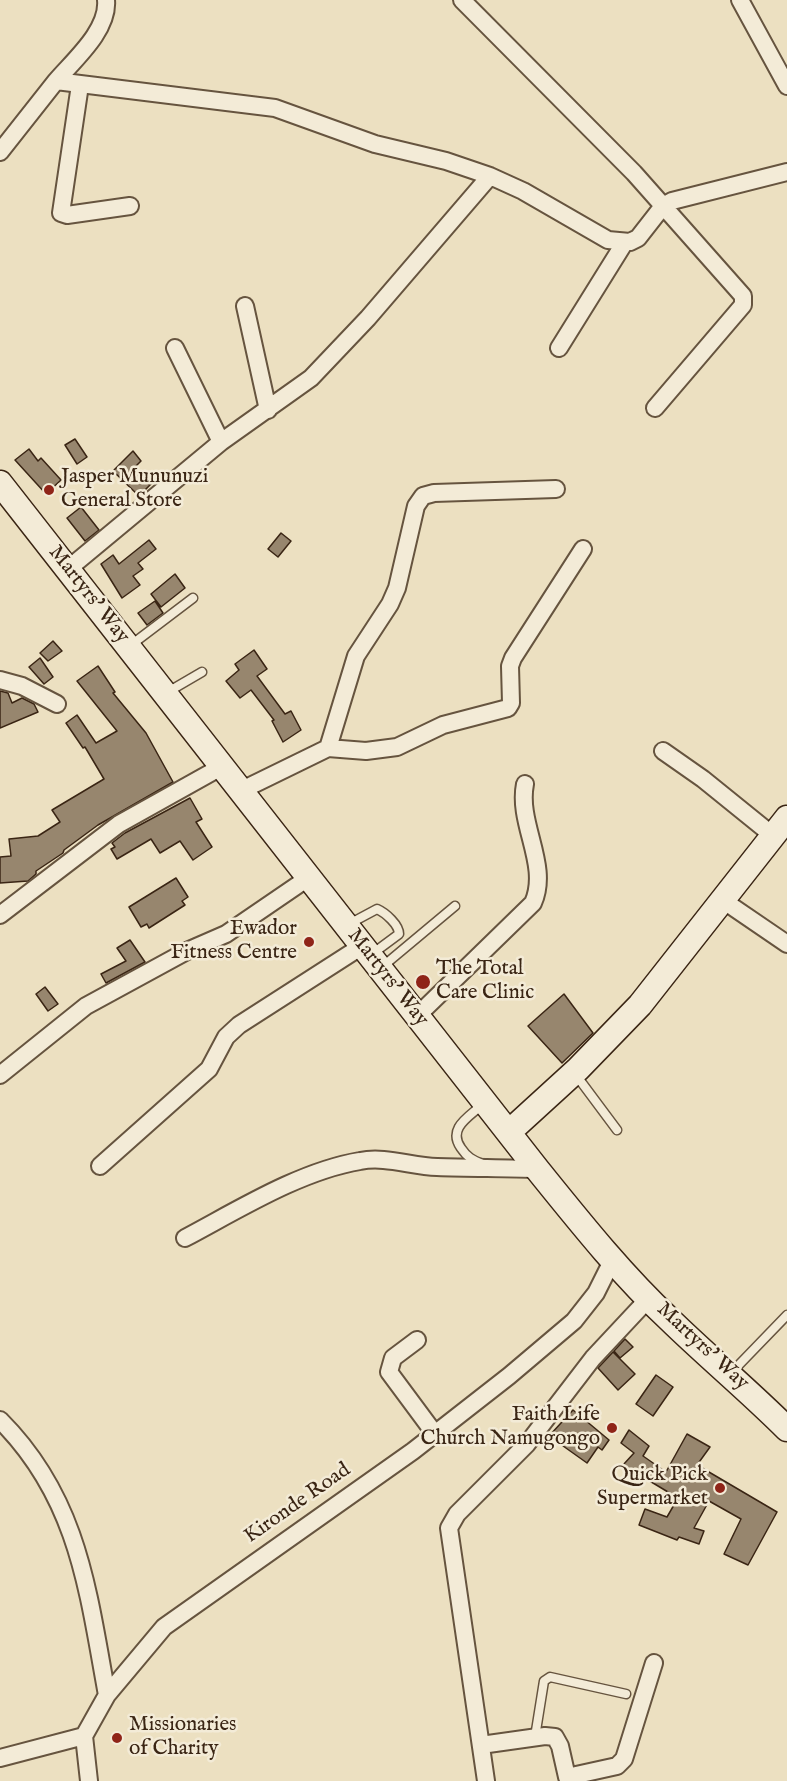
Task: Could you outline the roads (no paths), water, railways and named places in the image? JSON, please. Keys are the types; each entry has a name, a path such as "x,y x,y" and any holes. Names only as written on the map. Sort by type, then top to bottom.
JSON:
{"main road":[{"name":"Martyrs' Way","path":"5,497 68,569 370,957 612,1261 650,1297 669,1319 731,1373 787,1429"},
{"path":"509,1132 574,1073 640,1005 724,901 779,826"}],"street":[{"path":"0,152 100,28 107,8 106,0"},
{"path":"462,0 634,173 739,289 744,302 655,408"},
{"path":"740,0 787,86"},
{"path":"56,81 274,108 375,144 446,161 490,176 523,191 608,240 625,242 638,238 663,206 672,201 787,172"},
{"path":"80,85 61,213 77,214 130,206"},
{"path":"68,569 221,442 311,378 490,176"},
{"path":"559,348 625,242"},
{"path":"245,306 268,410"},
{"path":"175,348 221,442"},
{"path":"328,748 356,656 390,604 397,588 416,506 423,496 434,493 556,489"},
{"path":"240,791 328,748 366,751 397,747 443,724 508,708 511,703 510,666 513,658 583,549"},
{"path":"0,680 22,686 57,704"},
{"path":"663,751 779,826"},
{"path":"0,915 119,824 221,767"},
{"path":"417,1016 534,903 539,879 526,816 525,784"},
{"path":"0,1075 86,1006 187,951 226,934 308,878"},
{"path":"724,901 787,944"},
{"path":"100,1166 209,1069 226,1037 239,1025 370,957"},
{"path":"185,1238 269,1194 316,1174 360,1161 384,1160 435,1167 537,1169"},
{"name":"Kironde Road","path":"84,1736 107,1695 164,1627 435,1434 574,1321 596,1293 612,1261"},
{"path":"486,1781 448,1537 452,1521 527,1444 593,1358 650,1297"},
{"path":"417,1340 393,1358 388,1372 435,1434"},
{"path":"0,1420 40,1467 68,1522 89,1588 107,1695"},
{"path":"481,1745 535,1737 555,1737 560,1746 567,1777 622,1764 654,1663"},
{"path":"0,1758 84,1736 89,1781"}],"lane":[{"path":"128,647 193,598"},
{"path":"164,694 202,672"},
{"path":"370,957 455,906"},
{"path":"346,926 377,909 382,911 398,928 399,934 370,957"},
{"path":"574,1073 617,1130"},
{"path":"486,1102 456,1128 454,1134 455,1140 467,1157 494,1167"},
{"path":"731,1373 787,1315"},
{"path":"535,1737 544,1681 550,1677 626,1694"}],"place":[{"name":"Jasper Mununuzi General Store","path":"49,490"},
{"name":"Ewador Fitness Centre","path":"309,942"},
{"name":"The Total Care Clinic","path":"423,982"},
{"name":"Faith Life Church Namugongo","path":"612,1428"},
{"name":"Quick Pick Supermarket","path":"720,1488"},
{"name":"Missionaries of Charity","path":"117,1738"}]}
